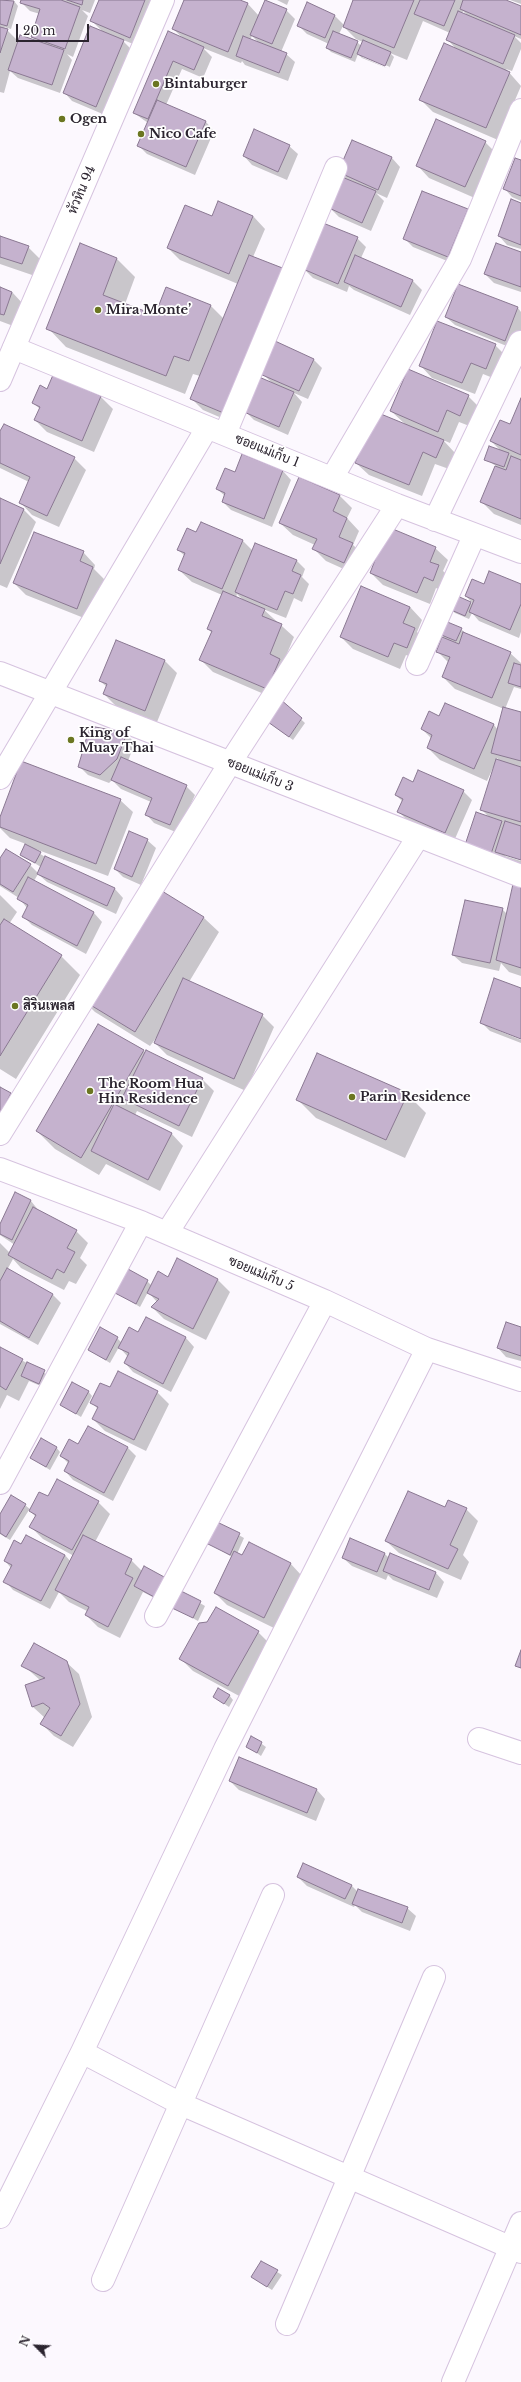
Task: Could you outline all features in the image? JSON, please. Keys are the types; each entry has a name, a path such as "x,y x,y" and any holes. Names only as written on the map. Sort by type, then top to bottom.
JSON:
{"street":[{"name":"หัวหิน 94","path":"0,380 163,0"},
{"path":"332,478 460,259 521,110"},
{"path":"0,778 50,692 216,431 336,168"},
{"path":"435,520 520,342"},
{"name":"ซอยแม่เก็บ 1","path":"14,348 397,506 474,536 521,552"},
{"path":"0,1134 230,763 397,506"},
{"path":"417,664 474,536"},
{"name":"ซอยแม่เก็บ 3","path":"0,673 521,876"},
{"path":"167,1233 418,837"},
{"name":"ซอยแม่เก็บ 5","path":"0,1169 167,1233 325,1301 427,1349 521,1380"},
{"path":"0,1483 140,1222"},
{"path":"156,1616 325,1301"},
{"path":"0,2217 82,2052 225,1749 427,1349"},
{"path":"479,1739 521,1754"},
{"path":"103,2280 272,1895"},
{"path":"287,2324 434,1977"},
{"path":"82,2052 181,2104 516,2250"},
{"path":"453,2382 516,2250 521,2223"}],"building":[{"path":"0,0 14,1 7,26 0,24"},
{"path":"21,0 61,0 80,7 65,49 31,37 40,9 20,3"},
{"path":"67,0 83,0 82,5"},
{"path":"99,0 145,0 130,38 90,21"},
{"path":"184,0 240,0 248,3 228,52 172,29"},
{"path":"265,0 287,9 272,44 250,35"},
{"path":"353,0 414,0 394,48 343,27"},
{"path":"420,0 455,0 444,26 414,14"},
{"path":"463,0 506,0 521,6 521,35 460,9"},
{"path":"307,2 335,15 325,38 297,26"},
{"path":"458,11 515,35 503,64 446,40"},
{"path":"90,26 124,40 96,107 63,93"},
{"path":"0,27 8,29 0,53"},
{"path":"168,31 204,47 194,70 173,61 148,119 133,113"},
{"path":"333,31 358,41 351,58 326,48"},
{"path":"20,35 64,50 52,85 8,70"},
{"path":"243,36 287,53 279,73 236,56"},
{"path":"363,40 391,52 385,66 357,54"},
{"path":"444,43 510,72 486,128 419,100"},
{"path":"157,100 206,121 186,167 137,146"},
{"path":"436,119 486,141 465,187 416,166"},
{"path":"254,129 290,145 278,172 243,156"},
{"path":"352,140 392,157 378,190 338,172"},
{"path":"515,158 521,160 521,196 503,189"},
{"path":"342,177 376,191 362,223 329,208"},
{"path":"422,191 468,209 448,257 403,239"},
{"path":"511,199 521,203 521,245 498,236"},
{"path":"218,201 253,216 229,274 167,248 185,205 212,216"},
{"path":"323,223 358,237 338,284 303,269"},
{"path":"0,236 29,246 22,264 0,257"},
{"name":"Mira Monte’","path":"80,243 117,258 103,295 155,315 166,287 211,305 189,361 174,356 166,376 46,329"},
{"path":"496,243 521,252 521,287 484,274"},
{"path":"249,255 285,269 226,414 190,399"},
{"path":"355,255 413,280 401,307 344,282"},
{"path":"458,284 518,307 505,341 445,317"},
{"path":"0,287 12,292 4,315 0,314"},
{"path":"437,321 496,344 486,369 471,363 462,383 419,366"},
{"path":"275,341 314,359 299,391 260,374"},
{"path":"408,369 469,395 460,416 447,410 438,432 390,411"},
{"path":"53,375 101,396 82,441 34,420 40,407 32,403 40,385 47,389"},
{"path":"259,377 294,392 279,427 244,412"},
{"path":"521,398 521,455 490,441 500,420 510,424"},
{"path":"376,412 444,440 436,458 423,452 409,485 355,463"},
{"path":"4,424 75,457 47,516 19,503 30,477 0,463 0,431"},
{"path":"489,446 509,453 504,467 484,460"},
{"path":"242,454 283,470 264,519 222,502 225,493 216,489 225,468 235,472"},
{"path":"511,456 521,460 521,519 480,502 495,466 506,470"},
{"path":"299,477 340,495 333,511 347,518 339,537 353,543 344,563 312,549 317,539 279,523"},
{"path":"0,498 24,509 0,564"},
{"path":"201,522 243,540 222,589 178,570 185,553 177,550 187,528 196,532"},
{"path":"388,527 436,547 430,562 439,565 433,581 424,577 417,593 370,573"},
{"path":"34,532 84,551 80,561 93,567 77,609 13,583"},
{"path":"255,543 297,560 292,571 301,575 293,594 285,591 277,610 235,592"},
{"path":"489,571 521,584 521,604 510,630 469,612 474,600 465,596 472,579 484,584"},
{"path":"361,586 410,607 403,623 415,628 407,648 394,643 388,657 340,637"},
{"path":"223,591 265,609 262,616 282,624 270,654 280,659 267,689 199,660 212,631 207,629"},
{"path":"455,595 471,602 465,616 449,609"},
{"path":"445,621 462,628 456,641 439,634"},
{"path":"463,632 511,652 492,698 442,677 450,657 436,652 442,637 459,644"},
{"path":"116,640 165,660 145,711 103,694 107,684 99,681"},
{"path":"514,663 521,665 521,687 508,683"},
{"path":"280,699 302,718 289,737 268,722"},
{"path":"445,703 494,724 474,769 427,748 432,735 421,729 429,711 439,716"},
{"path":"503,707 521,712 521,761 491,753"},
{"path":"90,726 127,733 117,759 100,775 78,767"},
{"path":"121,757 187,785 170,825 145,815 152,798 111,780"},
{"path":"496,759 521,767 521,822 480,810"},
{"path":"21,761 121,799 96,864 0,827 0,817"},
{"path":"418,770 464,790 445,833 397,812 403,799 395,795 403,777 413,782"},
{"path":"476,812 502,821 491,854 465,845"},
{"path":"505,821 521,826 521,860 495,852"},
{"path":"129,831 148,839 132,877 114,869"},
{"path":"25,844 41,852 35,863 20,855"},
{"path":"6,849 31,864 13,892 0,884 0,858"},
{"path":"45,856 115,888 107,906 37,874"},
{"path":"28,877 94,912 77,946 22,917 28,905 17,899"},
{"path":"149,883 204,917 135,1032 79,998"},
{"path":"513,884 521,887 521,968 496,960"},
{"path":"465,900 503,908 490,963 452,955"},
{"name":"สิรินเพลส","path":"4,919 62,955 0,1056 0,925"},
{"path":"183,978 263,1014 234,1079 154,1043"},
{"path":"494,978 521,988 521,1039 480,1023"},
{"name":"The Room Hua Hin Residence","path":"98,1024 144,1050 81,1158 36,1131"},
{"path":"146,1050 203,1078 179,1126 122,1098"},
{"name":"Parin Residence","path":"317,1053 408,1093 386,1140 296,1100"},
{"path":"0,1087 11,1093 0,1115"},
{"path":"114,1104 172,1133 148,1180 91,1151"},
{"path":"15,1192 31,1200 12,1240 0,1234 0,1224"},
{"path":"33,1207 77,1230 67,1248 75,1252 64,1273 57,1269 52,1279 8,1255"},
{"path":"177,1258 218,1279 193,1329 151,1307 159,1299 147,1293 158,1271 168,1277"},
{"path":"7,1268 53,1294 29,1338 0,1321 0,1281"},
{"path":"128,1269 148,1280 136,1304 115,1293"},
{"path":"146,1317 186,1337 163,1384 124,1363 129,1353 118,1348 129,1327 138,1332"},
{"path":"506,1322 521,1327 521,1356 497,1348"},
{"path":"100,1327 118,1337 106,1360 88,1350"},
{"path":"0,1347 23,1359 6,1390 0,1386"},
{"path":"27,1362 45,1370 39,1384 21,1376"},
{"path":"118,1371 158,1391 134,1440 92,1419 98,1407 90,1403 100,1383 110,1387"},
{"path":"72,1382 89,1391 76,1414 60,1405"},
{"path":"88,1426 128,1447 104,1493 64,1471 69,1461 60,1456 69,1439 78,1444"},
{"path":"41,1438 57,1447 46,1467 30,1458"},
{"path":"57,1479 99,1501 72,1550 29,1527 36,1515 29,1511 39,1492 48,1496"},
{"path":"408,1491 445,1507 448,1500 467,1508 450,1545 458,1549 448,1569 385,1541"},
{"path":"11,1495 26,1504 6,1537 0,1533 0,1514"},
{"path":"217,1522 240,1533 230,1555 206,1543"},
{"path":"26,1535 65,1555 41,1601 3,1582 12,1565 4,1561 14,1540 21,1544"},
{"path":"83,1535 132,1559 125,1574 133,1578 108,1627 85,1615 89,1607 55,1590"},
{"path":"350,1538 385,1553 377,1572 342,1558"},
{"path":"249,1542 291,1563 264,1618 214,1593 234,1551 242,1555"},
{"path":"390,1553 436,1572 429,1590 383,1571"},
{"path":"144,1566 166,1578 156,1598 134,1586"},
{"path":"181,1591 201,1601 193,1618 172,1608"},
{"path":"216,1607 259,1631 228,1686 179,1659 199,1623 207,1622"},
{"path":"34,1643 67,1661 80,1704 61,1736 40,1724 50,1708 43,1703 32,1707 25,1685 45,1678 21,1666"},
{"path":"521,1650 521,1668 515,1666"},
{"path":"218,1688 230,1695 224,1704 213,1697"},
{"path":"251,1736 262,1742 257,1753 246,1747"},
{"path":"239,1757 317,1789 307,1813 229,1781"},
{"path":"303,1863 352,1885 345,1899 297,1877"},
{"path":"358,1889 408,1907 402,1923 352,1904"},
{"path":"261,2261 278,2270 267,2287 251,2277"}],"place":[{"name":"Bintaburger","path":"156,84"},
{"name":"Ogen","path":"62,119"},
{"name":"Nico Cafe","path":"141,134"},
{"name":"Mira Monte’","path":"98,310"},
{"name":"King of Muay Thai","path":"71,740"},
{"name":"สิรินเพลส","path":"15,1006"},
{"name":"The Room Hua Hin Residence","path":"90,1091"},
{"name":"Parin Residence","path":"352,1097"}]}
